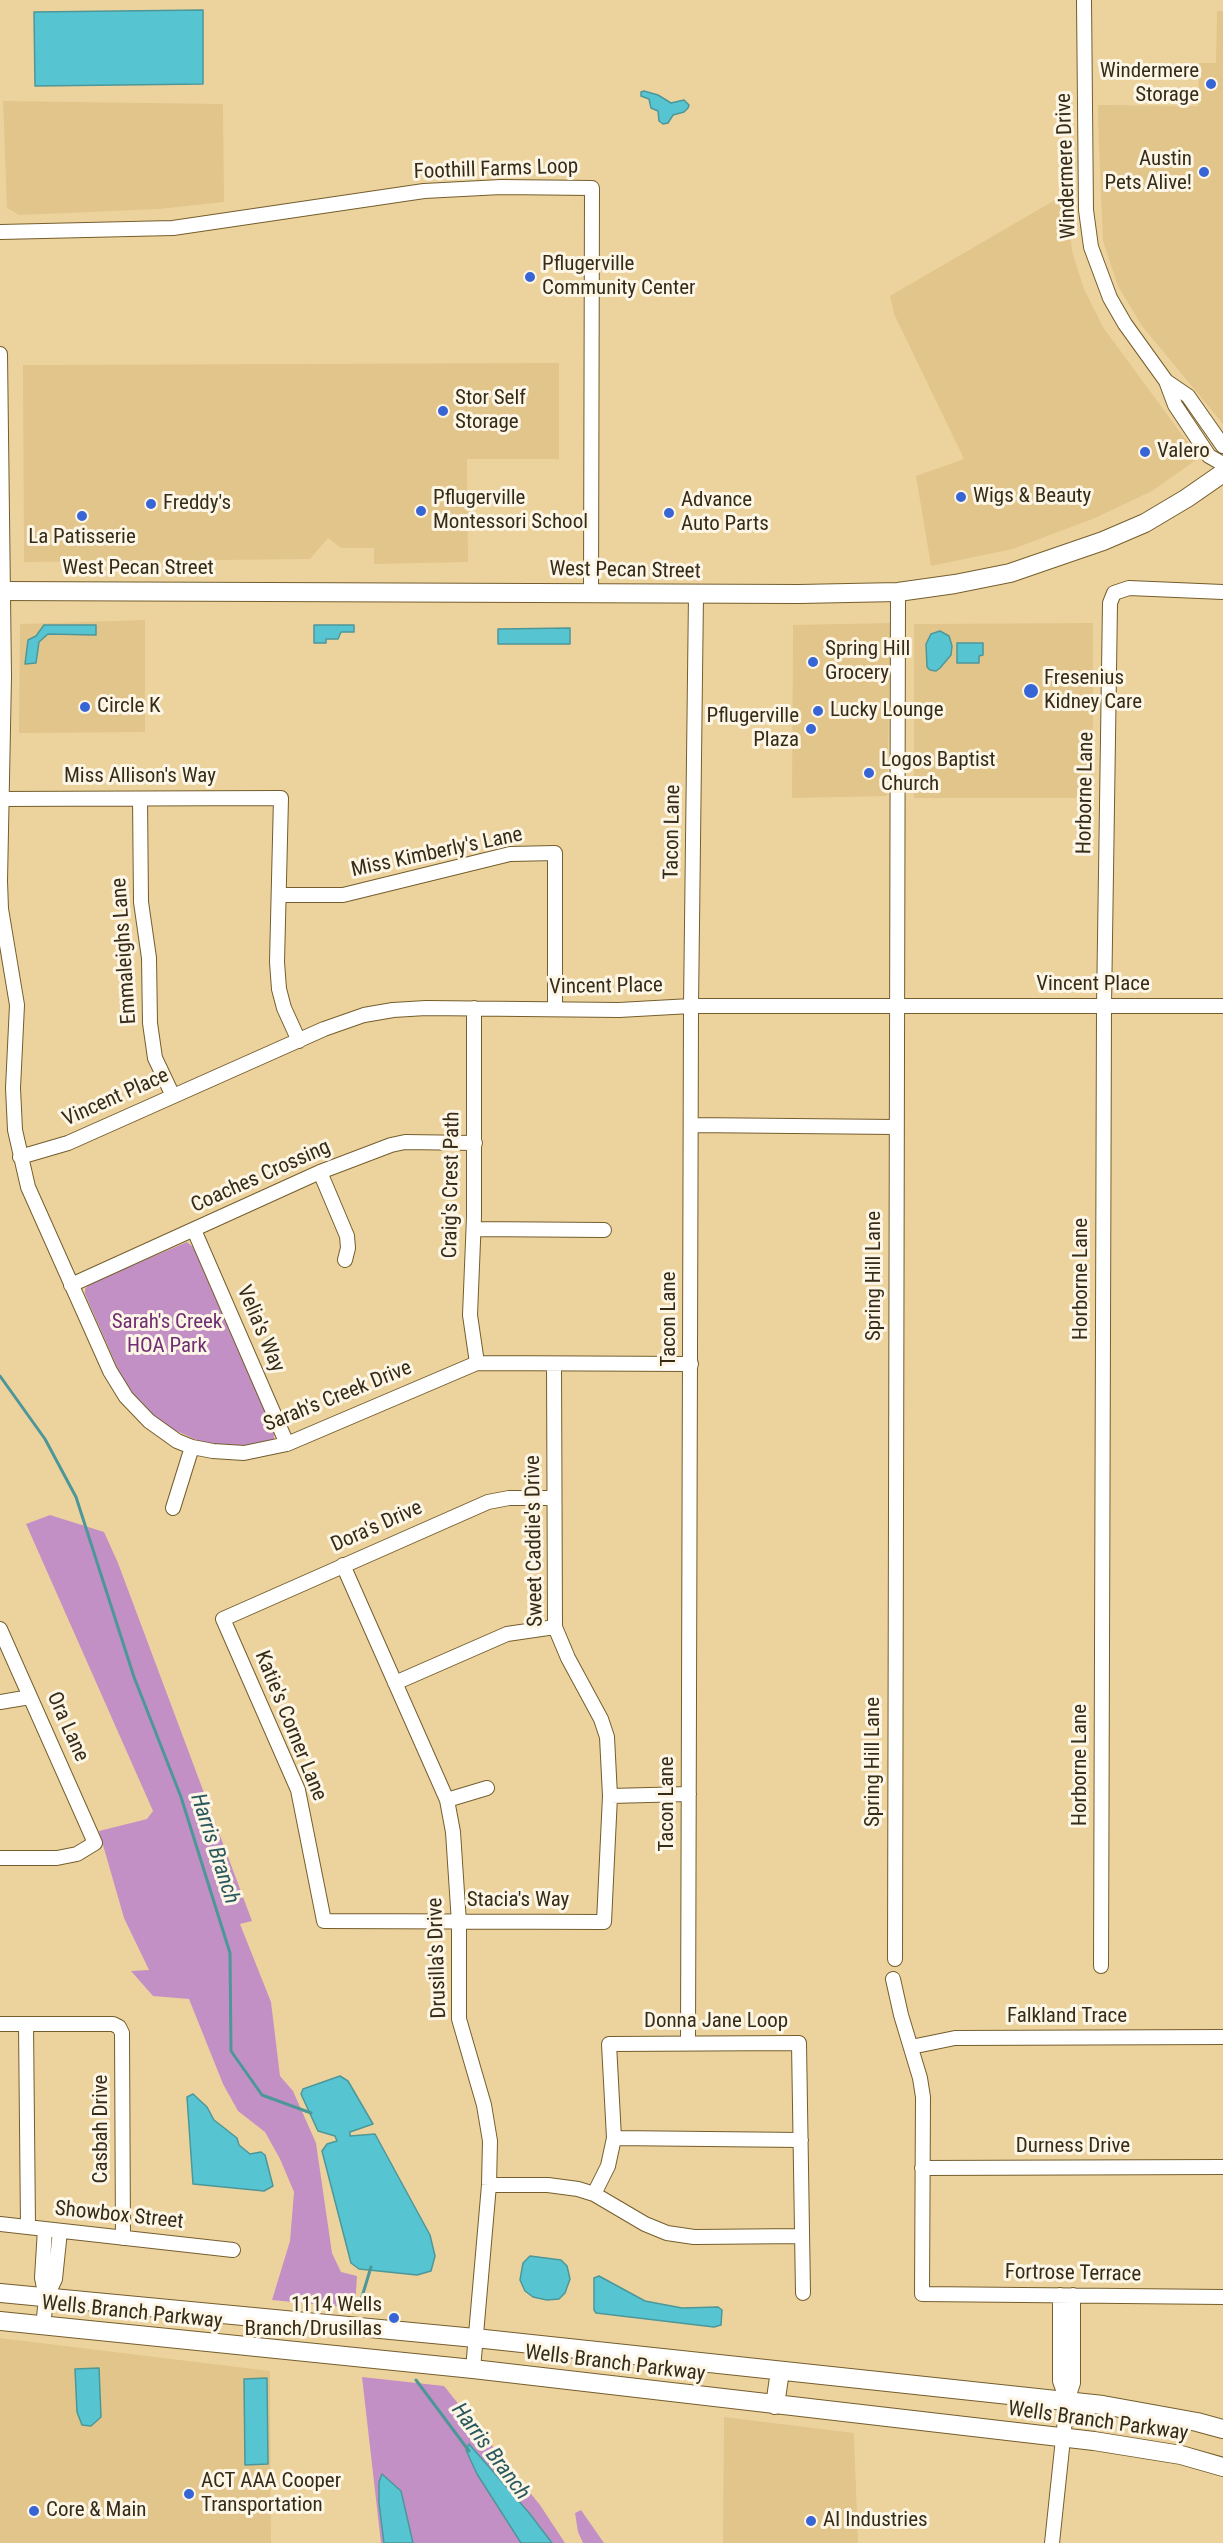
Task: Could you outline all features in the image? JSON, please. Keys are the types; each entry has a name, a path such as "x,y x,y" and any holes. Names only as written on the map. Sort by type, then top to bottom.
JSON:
{"main road":[{"name":"West Pecan Street","path":"2,591 696,594 898,592 1010,573 1103,541 1154,518 1223,472"},
{"name":"Wells Branch Parkway","path":"0,2293 475,2338 1103,2405 1223,2429"},
{"name":"Wells Branch Parkway","path":"0,2321 473,2369 1063,2438 1181,2455 1223,2467"},
{"path":"775,2405 780,2371"}],"street":[{"name":"Windermere Drive","path":"1084,0 1086,210 1091,247 1110,298 1125,324 1166,381 1175,405 1209,456 1223,464"},
{"name":"Foothill Farms Loop","path":"0,232 173,228 221,223 424,191 501,187 592,188 591,592"},
{"name":"Sarah's Creek Drive","path":"0,354 2,909 17,1005 6,1088 28,1187 110,1371 126,1397 149,1421 177,1441 192,1447 219,1452 244,1453 287,1444 477,1363 691,1364"},
{"name":"Windermere Drive","path":"1166,381 1188,396 1223,446"},
{"name":"Horborne Lane","path":"1101,1966 1104,1006 1110,603 1114,592 1129,588 1223,592"},
{"name":"Spring Hill Lane","path":"895,1959 898,592"},
{"name":"Tacon Lane","path":"688,2043 691,1006 696,594"},
{"name":"Miss Allison's Way","path":"0,799 281,798 279,895"},
{"name":"Emmaleighs Lane","path":"140,799 141,902 149,958 150,1023 155,1058 173,1096"},
{"name":"Miss Kimberly's Lane","path":"279,895 343,895 510,855 555,853 555,1009"},
{"path":"279,895 279,989 284,1008 299,1041"},
{"name":"Vincent Place","path":"20,1157 68,1143 324,1029 364,1016 426,1008 619,1010 691,1006 1223,1006"},
{"name":"Craig's Crest Path","path":"474,1008 474,1229 470,1315 477,1363"},
{"path":"691,1125 896,1127"},
{"name":"Coaches Crossing","path":"71,1285 321,1172 398,1143 475,1143"},
{"path":"321,1172 347,1236 348,1248 345,1260"},
{"path":"474,1229 604,1230"},
{"name":"Velia's Way","path":"194,1230 287,1444"},
{"name":"Sweet Caddie's Drive","path":"554,1364 555,1627 568,1658 601,1719 607,1737 610,1796 604,1922"},
{"path":"173,1508 192,1447"},
{"name":"Dora's Drive","path":"223,1619 488,1502 509,1498 554,1498"},
{"name":"Drusilla's Drive","path":"343,1565 447,1800 453,1832 459,1923 459,2019 484,2105 490,2141 489,2185 473,2369"},
{"name":"Katie's Corner Lane","path":"223,1619 298,1790 324,1921"},
{"path":"395,1683 507,1634 555,1627"},
{"name":"Ora Lane","path":"0,1629 95,1843 77,1854 57,1858 0,1858"},
{"path":"0,1702 30,1697"},
{"path":"447,1800 487,1788"},
{"path":"610,1796 689,1794"},
{"name":"Stacia's Way","path":"324,1921 604,1922"},
{"path":"893,1979 923,2097 922,2168"},
{"path":"0,2024 26,2024 28,2227"},
{"name":"Casbah Drive","path":"26,2024 113,2024 119,2027 122,2033 123,2238"},
{"name":"Falkland Trace","path":"911,2047 955,2038 1223,2037"},
{"name":"Donna Jane Loop","path":"594,2194 608,2166 614,2138 609,2044 800,2043 803,2293"},
{"path":"614,2138 801,2140"},
{"name":"Durness Drive","path":"922,2168 1223,2167"},
{"name":"Fortrose Terrace","path":"922,2168 922,2294 1223,2297"},
{"path":"489,2185 578,2189 594,2194 645,2224 668,2233 694,2237 802,2236"},
{"name":"Showbox Street","path":"0,2224 233,2250"},
{"path":"43,2327 46,2298 42,2278 45,2229"},
{"path":"46,2298 56,2279 60,2231"},
{"path":"1052,2543 1067,2401 1060,2380 1066,2295"}],"shaded area":[{"path":"1217,11 1223,11 1223,424 1142,326 1118,286 1103,241 1098,121 1098,105 1198,106 1199,63 1216,63"},
{"path":"3,101 223,104 224,202 159,209 19,215 7,208"},
{"path":"1067,193 1072,251 1084,289 1103,327 1199,458 1152,491 1095,518 1013,549 931,566 916,476 964,459 894,314 890,296"},
{"path":"559,363 559,459 467,459 468,562 374,564 374,548 341,548 328,538 310,559 24,562 23,365"},
{"path":"145,620 145,732 19,733 20,624"},
{"path":"891,623 887,796 792,798 793,625"},
{"path":"1093,623 1093,798 914,798 914,624"},
{"path":"0,2338 270,2371 271,2543 0,2543"},
{"path":"724,2417 854,2433 858,2543 723,2543"}],"green space":[{"name":"Sarah's Creek HOA Park","path":"187,1242 193,1247 274,1432 274,1439 270,1443 243,1447 201,1442 168,1427 146,1410 129,1390 121,1376 85,1294 85,1289 89,1284"},
{"path":"50,1515 104,1532 118,1563 252,1921 240,1924 271,2002 280,2076 293,2091 316,2143 332,2253 341,2272 357,2276 355,2308 272,2300 290,2241 294,2192 280,2159 265,2132 238,2111 223,2084 189,1999 153,1996 131,1971 149,1970 124,1918 99,1831 147,1819 153,1811 26,1524"},
{"path":"362,2377 444,2386 540,2505 565,2543 381,2543"},
{"path":"581,2510 604,2543 583,2543 578,2532 575,2513"}],"water":[{"path":"203,10 203,84 35,86 34,12"},
{"path":"641,92 658,95 671,103 684,100 689,105 688,108 684,112 673,115 668,123 663,124 659,121 658,111 651,108 649,99 641,96"},
{"path":"44,625 96,625 96,635 48,634 39,642 36,663 25,664 28,640 36,636"},
{"path":"314,625 354,625 354,632 341,632 338,639 326,639 326,643 314,643"},
{"path":"570,628 570,644 498,644 498,629"},
{"path":"940,631 949,636 952,646 951,655 936,671 930,670 927,667 926,644 931,634"},
{"path":"957,643 983,643 983,655 979,656 979,663 957,663"},
{"path":"340,2076 348,2081 373,2124 350,2132 350,2136 375,2134 430,2235 435,2256 431,2271 417,2275 359,2269 351,2263 322,2151 327,2144 337,2141 335,2136 318,2131 301,2094 303,2089"},
{"path":"193,2094 207,2107 214,2120 237,2138 239,2145 250,2154 261,2152 265,2155 273,2186 264,2191 193,2184 187,2097"},
{"path":"530,2256 561,2260 567,2266 570,2279 565,2293 559,2299 547,2300 533,2297 525,2291 520,2280 523,2263"},
{"path":"599,2276 645,2301 682,2308 718,2307 722,2310 721,2325 714,2327 596,2313 594,2310 594,2278"},
{"path":"99,2368 101,2417 91,2426 82,2425 77,2412 75,2369"},
{"path":"267,2378 268,2464 245,2465 244,2379"},
{"path":"469,2444 552,2543 521,2543 477,2474 466,2450"},
{"path":"382,2474 401,2491 413,2543 384,2543 379,2503 379,2482"}],"waterway":[{"name":"Harris Branch","path":"0,1376 45,1439 76,1497 134,1677 181,1797 230,1953 231,2051 262,2095 311,2113"},
{"name":"Harris Branch","path":"361,2300 371,2267"},
{"name":"Harris Branch","path":"416,2380 469,2451"}],"place":[{"name":"Windermere Storage","path":"1211,84"},
{"name":"Austin Pets Alive!","path":"1204,172"},
{"name":"Pflugerville Community Center","path":"530,277"},
{"name":"Stor Self Storage","path":"443,411"},
{"name":"Valero","path":"1145,452"},
{"name":"Wigs & Beauty","path":"961,497"},
{"name":"Freddy's","path":"151,504"},
{"name":"Pflugerville Montessori School","path":"421,511"},
{"name":"Advance Auto Parts","path":"669,513"},
{"name":"La Patisserie","path":"82,516"},
{"name":"Spring Hill Grocery","path":"813,662"},
{"name":"Fresenius Kidney Care","path":"1031,691"},
{"name":"Circle K","path":"85,707"},
{"name":"Lucky Lounge","path":"818,711"},
{"name":"Pflugerville Plaza","path":"811,729"},
{"name":"Logos Baptist Church","path":"869,773"},
{"name":"1114 Wells Branch/Drusillas","path":"394,2318"},
{"name":"ACT AAA Cooper Transportation","path":"189,2494"},
{"name":"Core & Main","path":"34,2511"},
{"name":"AI Industries","path":"811,2521"}]}
